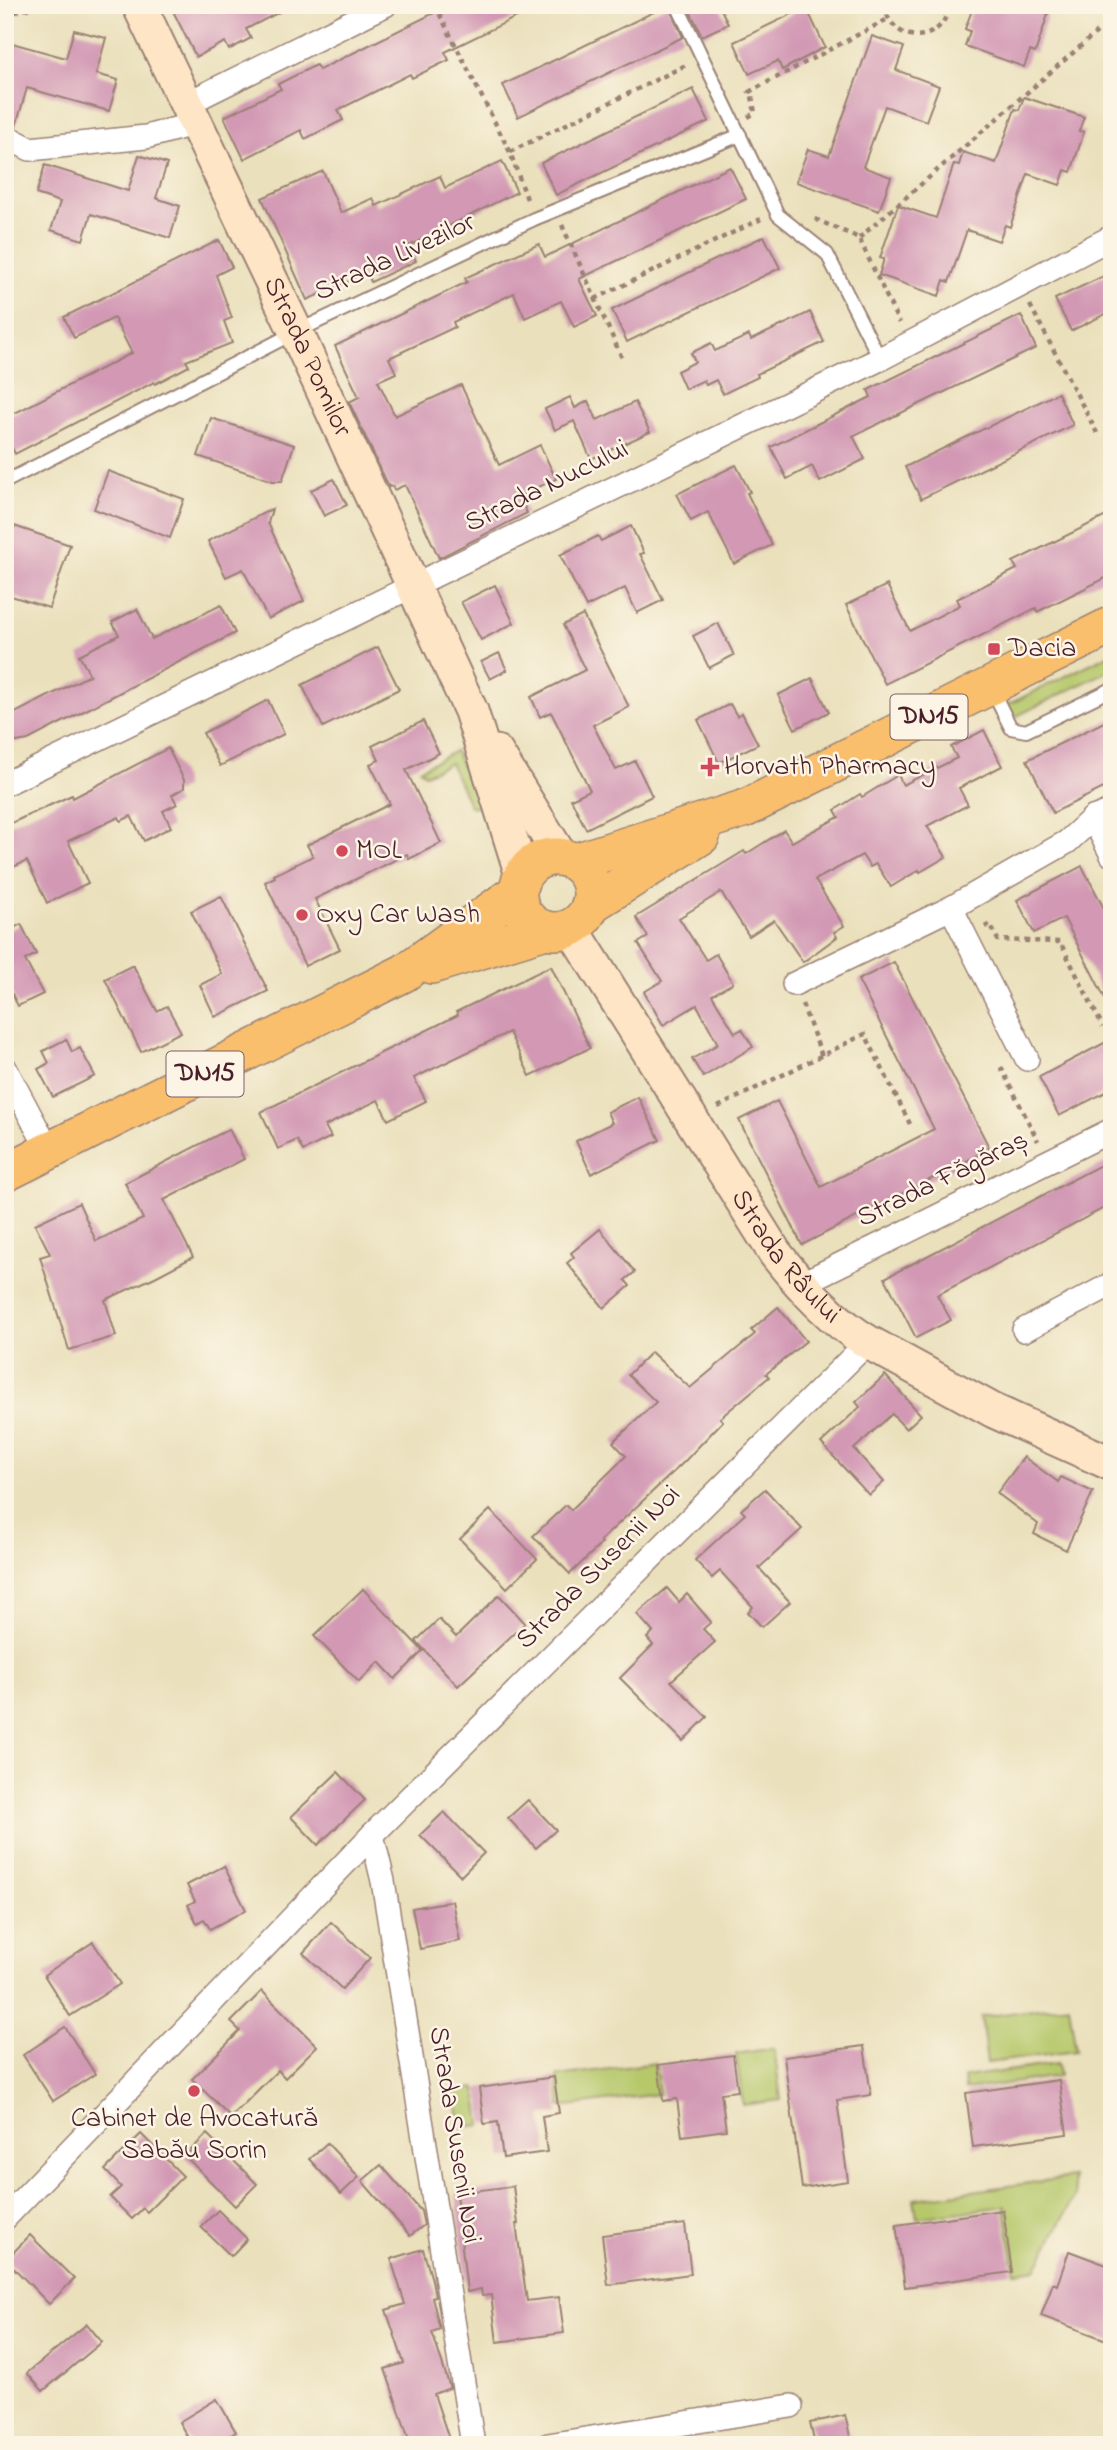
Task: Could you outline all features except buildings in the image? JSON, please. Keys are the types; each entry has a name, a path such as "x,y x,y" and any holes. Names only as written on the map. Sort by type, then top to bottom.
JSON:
{"main road":[{"name":"DN15","path":"5,1173 404,973 569,921 747,808 1112,625"},
{"name":"DN15","path":"404,973 520,883 539,860 568,860 747,808"},
{"path":"520,883 519,905 534,925 569,921 592,893 584,870 568,860"}],"street":[{"name":"Strada Pomilor","path":"139,5 296,331 471,712 520,883"},
{"path":"5,136 30,149 146,137 385,5"},
{"name":"Strada Nucului","path":"5,784 880,359 1112,237"},
{"name":"Strada Pomilor","path":"471,712 568,860"},
{"path":"794,984 951,908 1067,842 1103,814 1112,855"},
{"path":"951,908 1027,1059"},
{"name":"Strada Râului","path":"569,921 775,1253 801,1284 850,1332 994,1411 1112,1464"},
{"path":"5,1068 49,1151"},
{"name":"Strada Făgăraș","path":"801,1284 1112,1130"},
{"path":"1024,1330 1112,1284"},
{"name":"Strada Susenii Noi","path":"5,2218 372,1835 868,1342"},
{"name":"Strada Susenii Noi","path":"372,1835 383,1881 478,2444"},
{"path":"548,2445 791,2406"}],"lane":[{"path":"677,5 702,57 746,132 776,212 827,254 880,359"},
{"name":"Strada Livezilor","path":"5,482 296,331 534,219 746,132"},
{"path":"990,686 1011,729 1026,731 1112,689"}],"path":[{"path":"5,15 40,5"},
{"path":"435,5 510,152 534,219"},
{"path":"884,5 888,19 895,28 918,36 939,28 946,19 950,5"},
{"path":"755,113 749,92 888,19"},
{"path":"859,239 1097,32"},
{"path":"510,152 702,57"},
{"path":"746,118 746,132"},
{"path":"556,212 622,358"},
{"path":"595,299 776,212"},
{"path":"814,219 859,239 903,331"},
{"path":"1020,286 1097,433"},
{"path":"965,937 990,924 998,940 1060,942 1103,1027"},
{"path":"794,984 822,1056"},
{"path":"710,1111 865,1034 910,1124"}],"green space":[{"path":"1112,653 1112,669 1007,721 1001,708"},
{"path":"455,751 480,803 476,807 470,806 450,763 425,774 420,769"},
{"path":"1069,2005 1076,2051 987,2063 981,2017"},
{"path":"774,2048 781,2100 743,2105 736,2054"},
{"path":"655,2063 659,2094 561,2107 557,2076"},
{"path":"1057,2064 1059,2076 965,2090 964,2077"},
{"path":"476,2088 481,2125 460,2127 455,2091"},
{"path":"1073,2177 1075,2196 1036,2269 1015,2272 1005,2206 917,2218 914,2199"}],"place":[{"name":"Dacia","path":"994,649"},
{"name":"Horvath Pharmacy","path":"710,767"},
{"name":"MOL","path":"342,851"},
{"name":"Oxy Car Wash","path":"302,915"},
{"name":"Cabinet de Avocatură Sabău Sorin","path":"194,2091"}]}
